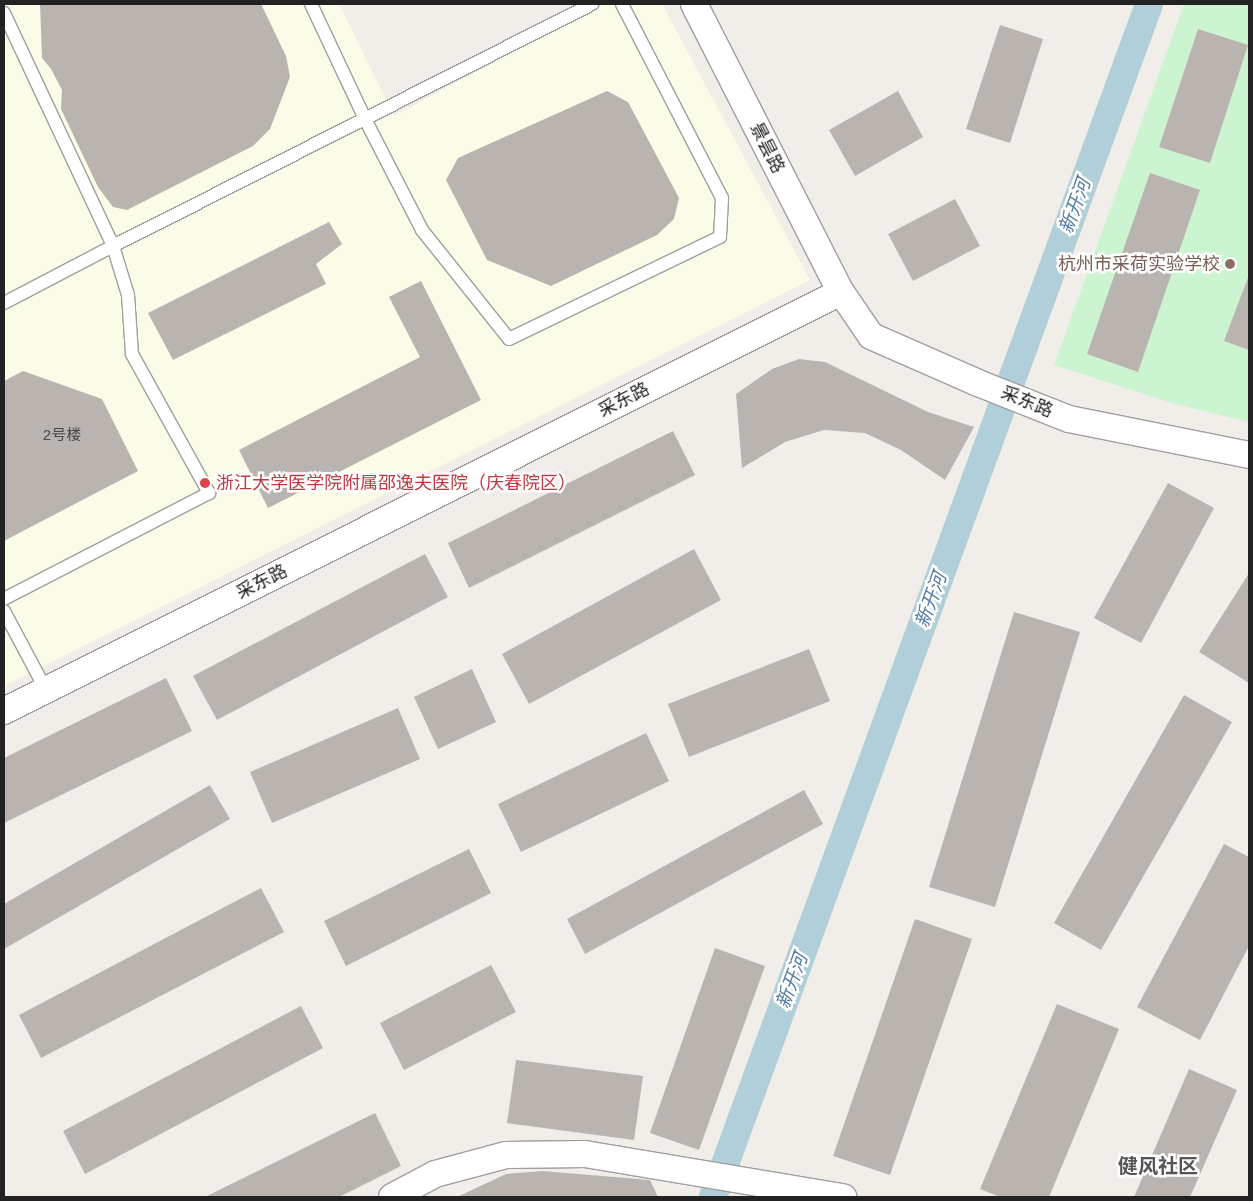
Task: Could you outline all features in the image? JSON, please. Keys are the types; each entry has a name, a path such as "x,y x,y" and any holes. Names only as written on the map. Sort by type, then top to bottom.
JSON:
{"street":[{"name":"景昙路","path":"694,4 841,292"},
{"name":"采东路","path":"4,711 841,292 871,336 978,383 1069,419 1249,455"},
{"path":"392,1197 436,1174 506,1155 585,1154 844,1197"}],"lane":[{"path":"311,4 365,119 422,230 509,340 720,237 722,198 622,4"},
{"path":"4,303 592,4"},
{"path":"4,13 113,246 128,295 132,354 209,493 4,600"},
{"path":"4,611 46,690"}],"shaded area":[{"name":"浙江大学医学院附属邵逸夫医院（庆春院区）","path":"4,4 339,4 394,116 602,4 662,4 810,280 4,686"}],"green space":[{"path":"1184,4 1249,4 1249,422 1175,404 1054,365"}],"building":[{"path":"40,4 261,4 286,56 290,77 270,129 253,146 127,210 113,207 98,187 61,109 62,90 51,69 42,58"},
{"path":"1000,25 1043,39 1010,143 966,129"},
{"path":"1198,29 1248,45 1210,163 1159,147"},
{"path":"607,91 628,102 679,198 674,219 657,235 551,286 487,260 446,180 458,158"},
{"path":"898,91 923,137 855,176 829,130"},
{"path":"1150,173 1200,190 1138,372 1087,354"},
{"path":"955,199 980,246 913,281 888,234"},
{"path":"329,222 342,244 316,264 326,284 173,360 148,313"},
{"path":"1249,275 1249,350 1224,341"},
{"path":"421,281 481,400 268,508 239,450 420,357 389,297"},
{"path":"799,359 825,362 928,412 974,427 945,480 901,450 865,433 824,430 785,442 742,468 736,394 772,369"},
{"path":"23,371 102,399 138,471 4,541 4,381"},
{"path":"673,431 695,475 469,588 448,543"},
{"path":"1168,483 1214,508 1141,643 1094,618"},
{"path":"694,549 721,600 529,704 502,654"},
{"path":"425,554 448,597 217,720 193,676"},
{"path":"1249,573 1249,683 1199,652"},
{"path":"1014,612 1080,632 995,907 929,887"},
{"path":"809,649 830,701 689,757 668,704"},
{"path":"472,669 496,722 438,749 414,697"},
{"path":"166,678 192,731 4,823 4,758"},
{"path":"1184,695 1232,722 1101,950 1054,923"},
{"path":"398,708 420,759 272,823 250,772"},
{"path":"646,733 669,781 521,852 498,804"},
{"path":"210,785 230,819 4,949 4,904"},
{"path":"804,790 823,824 585,954 567,919"},
{"path":"1224,844 1249,857 1249,946 1200,1040 1137,1007"},
{"path":"469,849 491,893 346,966 324,921"},
{"path":"261,888 284,932 41,1058 19,1015"},
{"path":"915,919 972,939 890,1175 833,1156"},
{"path":"715,948 765,966 699,1150 650,1133"},
{"path":"491,965 516,1012 404,1070 380,1023"},
{"path":"1057,1004 1119,1029 1049,1197 1000,1197 980,1189"},
{"path":"301,1006 323,1048 85,1174 63,1131"},
{"path":"516,1060 643,1076 634,1140 507,1123"},
{"path":"1189,1069 1237,1090 1190,1197 1134,1197"},
{"path":"375,1113 401,1166 339,1197 205,1197"},
{"path":"542,1171 650,1180 658,1197 457,1197 506,1174"}],"waterway":[{"name":"新开河","path":"713,1197 1149,4"}],"place":[{"name":"杭州市采荷实验学校","path":"1230,264"},
{"name":"浙江大学医学院附属邵逸夫医院（庆春院区）","path":"205,483"}],"district":[{"name":"健风社区","path":"1158,1166"}]}
